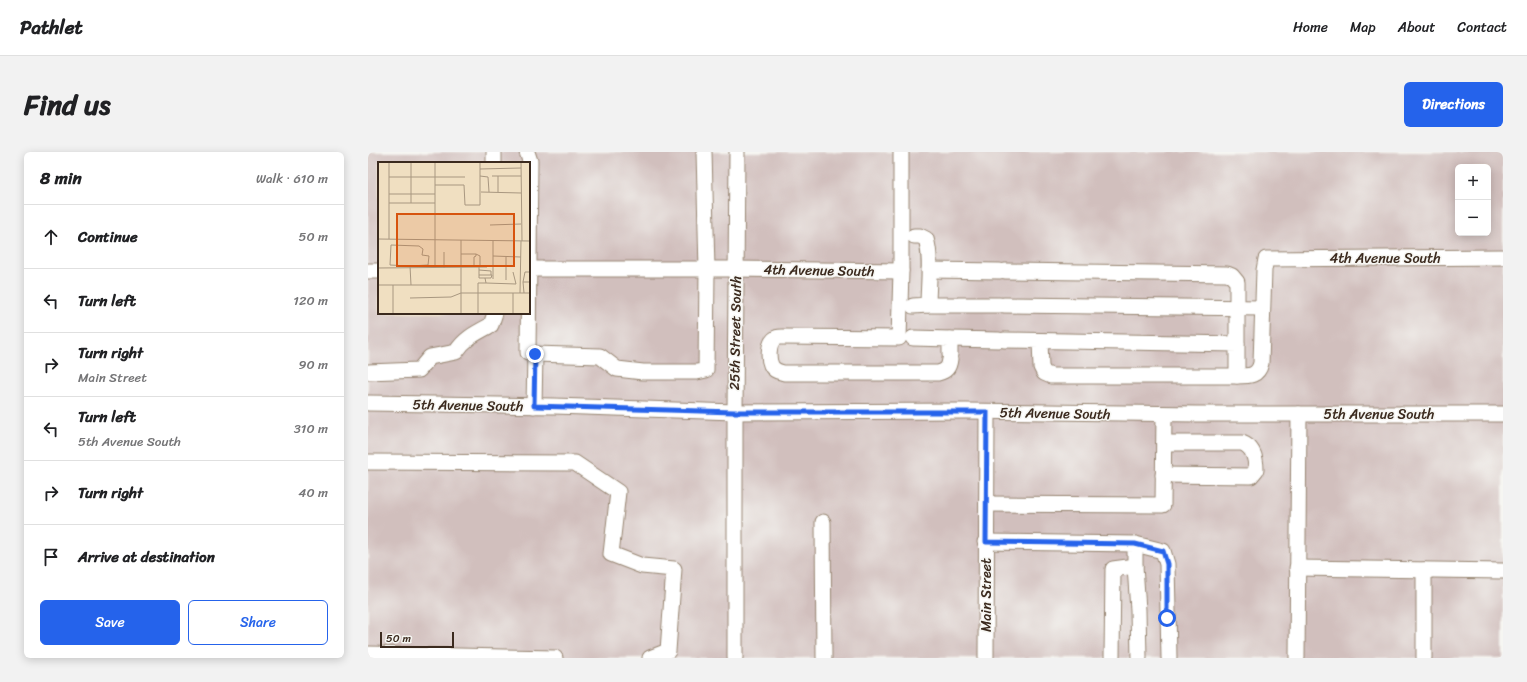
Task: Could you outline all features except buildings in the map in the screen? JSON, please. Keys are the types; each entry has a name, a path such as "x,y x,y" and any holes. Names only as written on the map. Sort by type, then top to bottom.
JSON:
{"street":[{"path":"527,152 530,161 530,269"},
{"path":"529,314 528,352 535,354 600,356 617,369 644,372 697,372 706,370 707,269 704,152"},
{"name":"25th Street South","path":"734,658 734,412 737,152"},
{"path":"901,152 908,235 901,271 912,306"},
{"path":"907,338 912,306 928,270 928,246 926,239 920,236 908,235"},
{"name":"4th Avenue South","path":"1262,308 1266,259 1503,257"},
{"name":"4th Avenue South","path":"530,269 901,271"},
{"path":"928,270 1227,274 1232,276 1237,282 1237,376"},
{"path":"912,306 1002,305 1238,309 1262,308 1262,363 1260,370 1254,374 1237,376 1051,376 1044,373 1041,367 1040,340"},
{"path":"368,372 419,370 430,357 456,352 462,343 473,334 491,325 495,314"},
{"path":"950,339 949,366 945,371 938,373 784,372 776,371 771,365 770,344 775,338 782,337 1040,340 1237,344"},
{"path":"534,406 535,354"},
{"name":"5th Avenue South","path":"368,403 734,412 1503,414"},
{"name":"Main Street","path":"986,658 987,412"},
{"path":"987,504 1163,505 1164,414"},
{"path":"1297,658 1299,414"},
{"path":"1163,475 1251,476 1256,470 1254,456 1245,444 1242,443 1164,443"},
{"path":"368,462 575,463 618,492 611,554 642,566 674,569 668,651 650,658"},
{"path":"823,522 824,658"},
{"path":"986,542 1135,544 1163,551 1167,564 1169,658"},
{"path":"1135,544 1134,566 1138,610 1139,658"},
{"path":"1112,658 1113,570 1134,566"},
{"path":"1297,568 1503,571"},
{"path":"1424,570 1424,658"},
{"path":"368,654 496,658 555,658"}],"shaded area":[{"path":"368,152 1503,152 1503,658 368,658"}],"route":[{"path":"535,354 534,406 734,412 987,412 986,542 1135,544 1163,551 1167,564 1167,618"}]}
